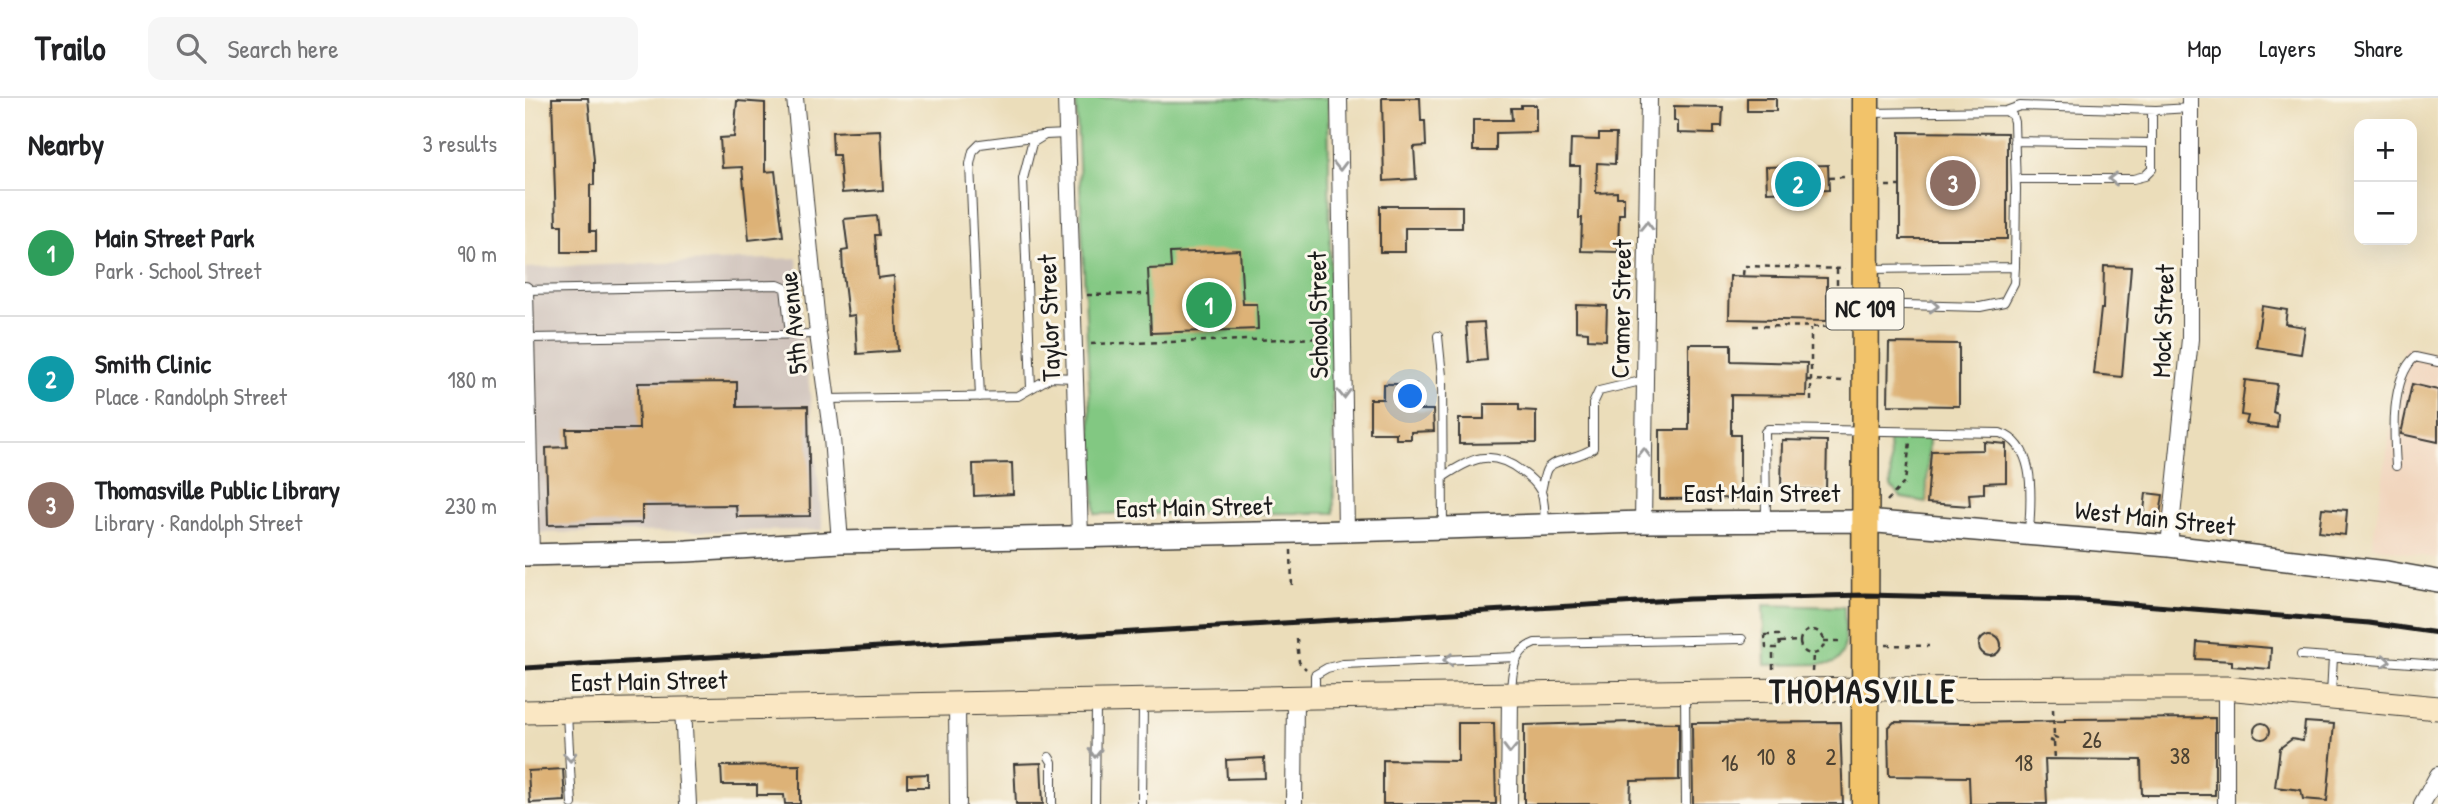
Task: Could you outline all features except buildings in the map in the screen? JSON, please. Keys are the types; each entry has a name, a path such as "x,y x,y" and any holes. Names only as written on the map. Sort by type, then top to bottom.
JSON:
{"main road":[{"name":"NC 109","path":"1865,804 1866,106"},
{"path":"1865,689 2226,688 2438,708"},
{"name":"East Main Street","path":"525,712 1143,701 1308,690 1510,694 1865,689"}],"street":[{"name":"5th Avenue","path":"795,98 818,334 832,438 840,542"},
{"name":"Taylor Street","path":"1066,98 1080,537"},
{"name":"School Street","path":"1339,98 1346,531"},
{"name":"Cramer Street","path":"1643,522 1649,98"},
{"name":"Mock Street","path":"2169,546 2190,339 2190,103"},
{"path":"525,290 528,555"},
{"name":"West Main Street","path":"1865,521 2169,546 2387,572 2438,581"},
{"name":"East Main Street","path":"528,555 687,551 840,542 1291,533 1643,522 1865,521"},
{"path":"2226,688 2226,804"},
{"path":"1294,804 1308,690"},
{"path":"1509,804 1510,694"},
{"path":"957,704 958,804"},
{"path":"683,708 688,804"},
{"path":"2423,803 2438,775"}],"lane":[{"path":"1866,106 2006,111 2020,106 2156,110 2190,103"},
{"path":"2016,179 2133,179 2145,176 2152,169 2151,118 2156,110"},
{"path":"1865,315 1980,307 2004,302 2009,295 2014,283 2015,267 2016,179 2012,116 2006,111"},
{"path":"980,397 970,164 973,151 980,144 1067,134"},
{"path":"1031,388 1023,179 1032,143 1041,136"},
{"path":"2014,141 2152,143"},
{"path":"1865,269 2015,267"},
{"path":"525,290 778,285 785,288 790,334"},
{"path":"527,338 818,334"},
{"path":"1438,336 1442,376 1443,528"},
{"path":"2396,466 2394,429 2401,382 2411,361 2416,357 2438,362"},
{"path":"827,399 1018,396 1051,377 1075,378"},
{"path":"1545,525 1541,491 1547,468 1555,462 1587,453 1593,447 1593,404 1599,391 1645,380"},
{"path":"1766,521 1765,432 1768,429 2000,433 2009,437 2029,469 2029,534"},
{"path":"1443,477 1461,465 1481,457 1497,457 1515,466 1541,491"},
{"path":"1510,694 1517,657 1526,646 1535,643 1742,639"},
{"path":"2301,655 2438,665"},
{"path":"1308,690 1327,668 1342,664 1517,657"},
{"path":"2330,698 2333,657"},
{"path":"1685,691 1686,804"},
{"path":"1142,804 1143,701"},
{"path":"1095,804 1096,702"},
{"path":"567,711 572,804"},
{"path":"1049,757 1052,762 1052,804"}],"path":[{"path":"1743,275 1744,266 1865,269"},
{"path":"1837,269 1837,327"},
{"path":"1073,295 1149,294"},
{"path":"1827,299 1837,299"},
{"path":"1753,326 1837,327 1865,315"},
{"path":"1811,327 1811,401"},
{"path":"1074,344 1344,337"},
{"path":"1809,380 1865,381"},
{"path":"1865,521 1905,482 1910,432"},
{"path":"1291,533 1292,590"},
{"path":"1814,630 1821,634 1824,645 1820,651 1809,653 1803,649 1800,641 1806,631 1814,630"},
{"path":"1765,635 1779,635 1780,642 1780,648 1766,648 1765,635"},
{"path":"1297,639 1308,690"},
{"path":"1780,642 1800,641"},
{"path":"1865,644 1929,646"},
{"path":"2053,688 2054,736 2057,740 2054,742 2055,760"}],"shaded area":[{"path":"797,258 823,530 525,533 525,268"},
{"path":"2404,346 2438,353 2438,559 2372,546"}],"green space":[{"path":"1076,98 1328,98 1334,513 1095,514"},
{"path":"1889,438 1929,439 1926,502 1902,498 1891,487"},
{"path":"1763,605 1844,607 1844,648 1837,661 1830,664 1765,665"}],"railway":[{"path":"525,668 1690,599 1865,595 2081,600 2369,623 2438,633"}],"place":[{"name":"Thomasville Public Library","path":"1953,183"},
{"name":"Smith Clinic","path":"1798,184"},
{"name":"Main Street Park","path":"1209,305"}],"district":[{"name":"THOMASVILLE","path":"1863,691"}]}
